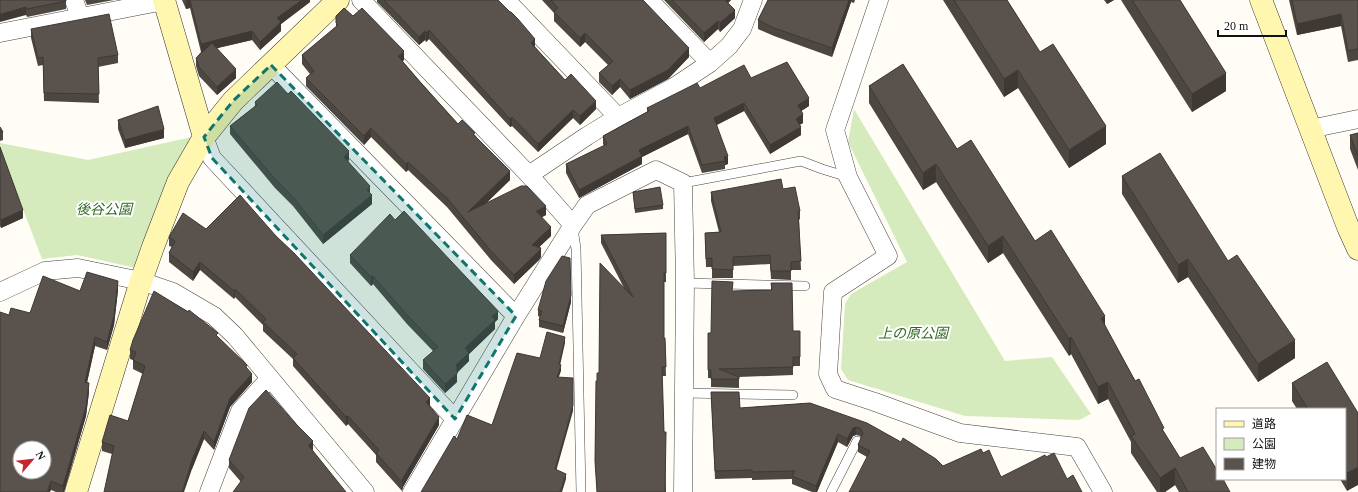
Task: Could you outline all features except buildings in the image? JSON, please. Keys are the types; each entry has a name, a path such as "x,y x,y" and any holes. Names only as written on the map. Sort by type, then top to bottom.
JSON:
{"street":[{"path":"74,0 80,17"},
{"path":"0,33 164,0 204,137 212,158 455,420"},
{"path":"76,492 141,281 178,182 204,137 233,101 338,0"},
{"path":"361,0 573,224"},
{"path":"506,0 618,117"},
{"path":"649,0 710,63"},
{"path":"529,176 587,136 618,117 674,87 710,63 729,46 742,28 753,0"},
{"path":"879,0 835,130 848,177 888,256 833,292 828,374 835,389 960,433 1077,447 1103,492"},
{"path":"1261,0 1310,130 1358,249"},
{"path":"271,64 516,316"},
{"path":"1310,130 1358,119"},
{"path":"412,492 516,316 573,224 587,205 656,170 683,183 685,283 683,492"},
{"path":"0,292 45,271 78,268 141,281 173,292 214,316 235,336 365,492"},
{"path":"211,491 240,412 270,378"}],"lane":[{"path":"683,183 801,161 822,170 848,177"},
{"path":"573,224 576,248 581,492"},
{"path":"685,283 805,286"},
{"path":"684,393 793,395"},
{"path":"831,492 858,441"}],"highlighted area":[{"path":"271,65 516,316 455,419 212,158 204,137 233,101"}],"green space":[{"name":"上の原公園","path":"854,109 1005,361 1052,357 1091,414 1079,420 965,416 848,380 841,369 845,304 851,294 907,262 848,142"},
{"name":"後谷公園","path":"192,137 136,268 77,255 42,259 0,149 0,143 88,160"}]}
